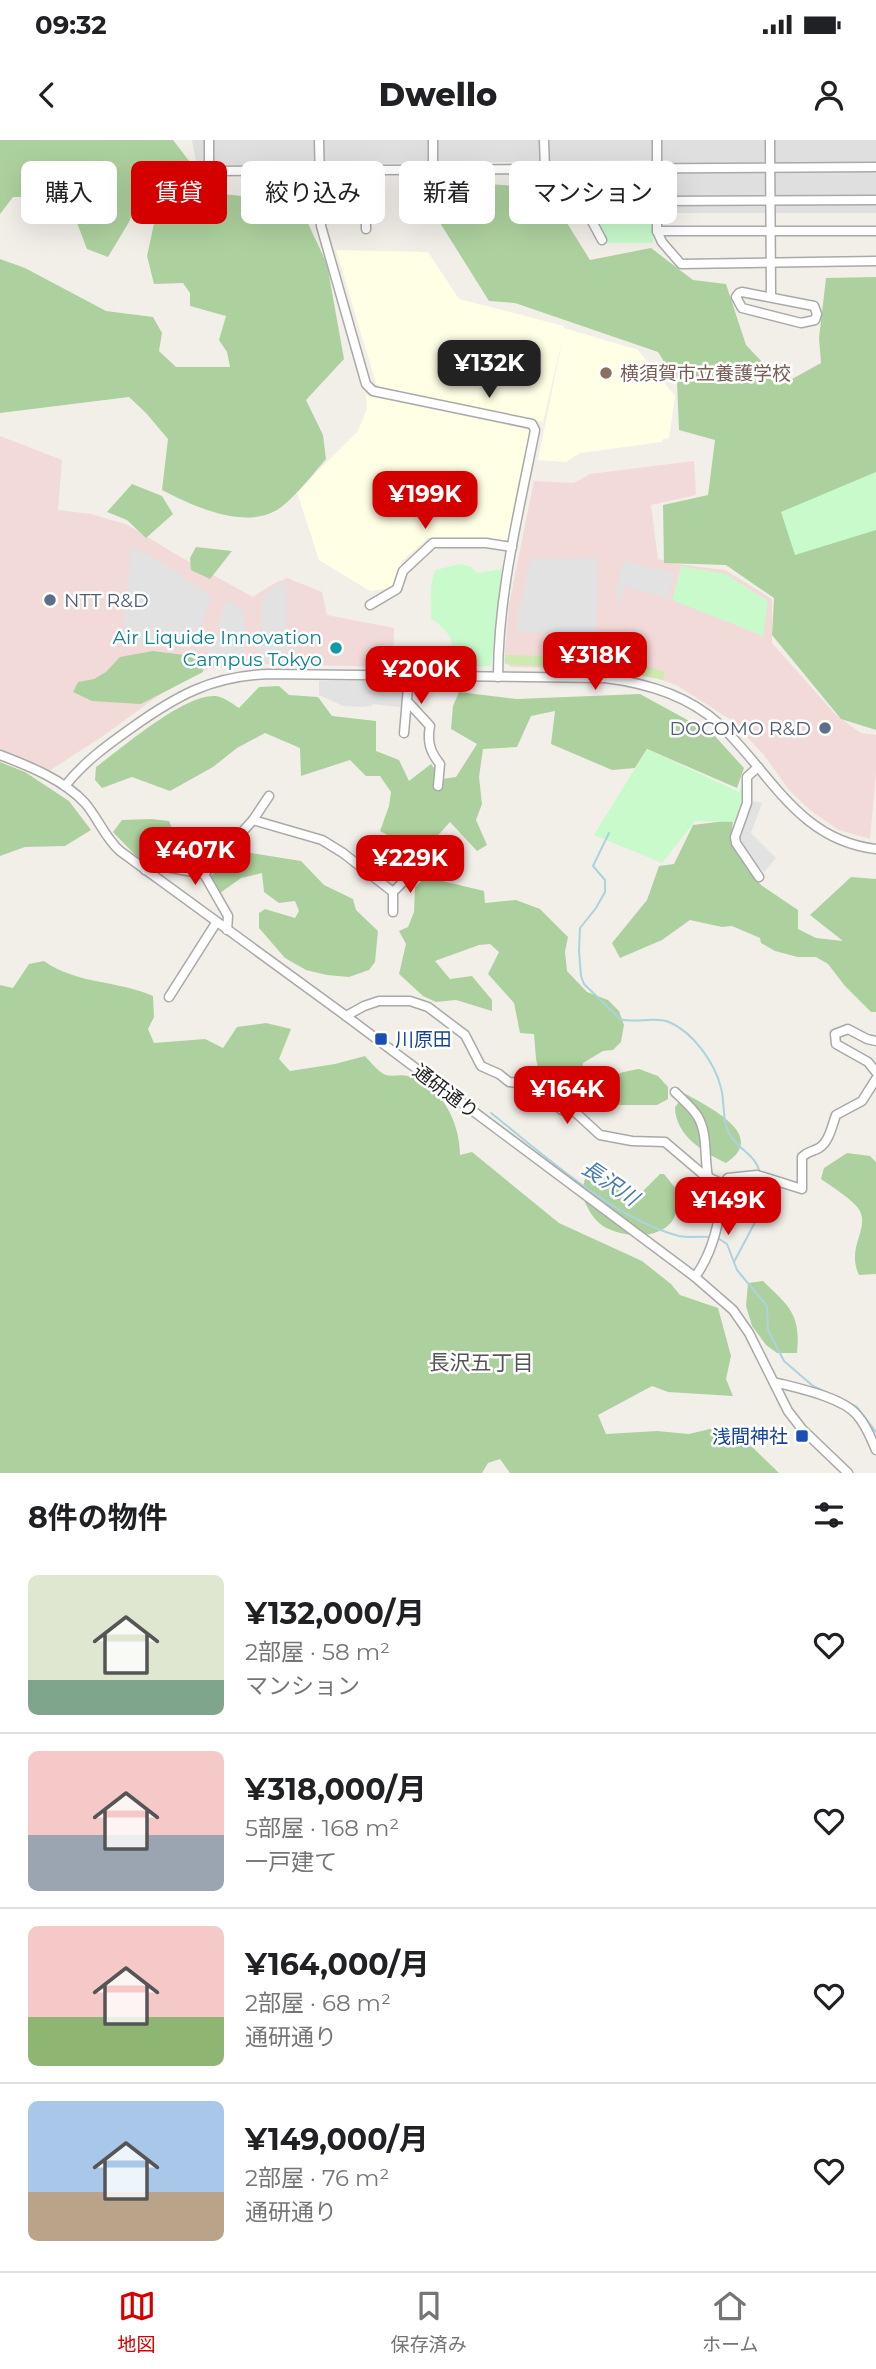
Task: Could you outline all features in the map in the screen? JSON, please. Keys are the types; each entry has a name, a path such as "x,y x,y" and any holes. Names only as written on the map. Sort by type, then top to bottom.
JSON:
{"street":[{"path":"209,140 209,171 241,171"},
{"path":"319,140 319,161"},
{"path":"433,140 433,161"},
{"path":"544,140 545,161"},
{"path":"657,140 657,161"},
{"path":"770,140 771,296"},
{"path":"677,169 876,167"},
{"path":"677,201 876,200"},
{"path":"321,224 366,384 373,391 532,424 535,430 512,547 501,621 498,677"},
{"path":"366,224 366,229"},
{"path":"593,224 602,240"},
{"path":"657,224 662,242 681,264 876,261"},
{"path":"657,231 876,230"},
{"path":"742,292 771,296 814,306 817,314 815,320 801,323 742,308 736,297 742,292"},
{"path":"370,605 397,589 403,570 433,543 486,543 512,547"},
{"path":"65,786 82,765 168,702 212,682 254,675 606,678 653,687 681,698 716,722 789,804 814,826 851,845 876,849"},
{"path":"404,733 410,676"},
{"path":"407,701 429,726 427,737 432,754 440,764 438,786"},
{"name":"通研通り","path":"0,755 65,786 87,805 113,845 145,870 346,1016 695,1277 733,1310 750,1333 788,1411 802,1429 848,1473"},
{"path":"758,767 747,777 747,803 735,837 738,848 759,877"},
{"path":"204,874 253,820 270,796"},
{"path":"253,820 323,840 393,892"},
{"path":"145,870 155,866 204,874"},
{"path":"393,912 393,892 412,873"},
{"path":"204,874 228,916 227,930"},
{"path":"169,997 216,923"},
{"path":"346,1016 379,1001 410,1001 428,1007 465,1035 481,1066 509,1082 531,1087 562,1110 575,1112 600,1135 632,1141 666,1142 708,1177 723,1184"},
{"path":"876,1041 848,1029 835,1034 834,1039 836,1044 868,1062 876,1072"},
{"path":"695,1277 709,1255 722,1200 723,1184 728,1178 757,1175 802,1189 802,1157 822,1146 833,1126 835,1115 862,1101 876,1079"},
{"path":"675,1092 698,1116 708,1177"},
{"path":"774,1382 848,1407 860,1418 876,1450"}],"shaded area":[{"path":"192,140 876,140 876,213 677,213 677,161 668,160 399,161 399,163 385,164 385,161 241,161 241,165 227,166 227,161 196,161"},
{"path":"336,250 428,252 459,299 564,326 638,350 675,396 669,438 663,439 662,442 580,453 566,462 538,460 564,332 543,422 380,387 376,383"},
{"path":"366,395 530,430 532,434 508,540 428,538 402,561 396,587 370,591 319,560 297,492 358,431 367,409"},
{"path":"0,436 62,460 58,510 91,514 128,525 253,597 287,578 322,592 327,615 394,628 393,667 248,664 209,669 158,696 49,771 0,749"},
{"path":"694,461 696,495 651,505 658,559 725,570 772,599 772,643 836,715 861,733 876,735 876,772 870,839 839,830 811,811 789,790 764,755 731,720 678,686 649,675 621,669 511,667 504,662 509,604 534,481 574,483 590,474"},
{"path":"131,546 168,566 212,597 201,626 199,640 192,643 122,644"},
{"path":"598,558 596,632 518,632 517,619 531,559"},
{"path":"624,561 675,574 668,599 625,585 618,609 616,588"},
{"path":"287,581 286,665 269,664 268,660 258,661 262,599 274,586"},
{"path":"226,602 235,604 244,612 245,663 209,668 205,654 219,636 219,622"},
{"path":"319,681 405,681 406,708 373,704 343,706 319,695"},
{"path":"753,801 762,803 751,833 776,858 764,872 742,848 738,838"}],"green space":[{"path":"0,140 173,140 189,161 131,161 131,217 108,257 87,249 77,224 117,224 117,161 21,161 21,197 13,197 0,214"},
{"path":"495,185 509,185 509,224 568,224 590,260 651,248 693,280 726,284 746,345 783,384 821,363 819,338 826,278 876,277 876,730 841,719 772,635 774,598 726,565 664,563 663,505 708,495 715,440 679,430 677,382 658,352 515,303 489,301 441,224 495,224"},
{"path":"227,194 241,196 241,224 308,224 327,264 344,359 306,400 323,435 326,459 285,504 272,513 256,517 224,515 190,504 162,490 168,439 129,397 0,413 0,259 25,268 106,311 153,317 162,333 159,351 176,367 230,367 227,352 219,340 226,316 190,306 190,293 183,283 154,284 147,256 154,224 227,224"},
{"path":"596,224 653,224 653,243 606,243"},
{"path":"876,472 876,530 795,555 781,512"},
{"path":"132,484 162,496 173,514 146,538 127,520 107,512"},
{"path":"196,547 232,551 210,579 191,570 190,558"},
{"path":"459,564 470,566 477,573 502,569 491,666 447,667 452,651 451,639 431,618 431,588 436,570"},
{"path":"681,566 726,574 768,601 763,636 672,600"},
{"path":"153,651 185,655 201,662 203,672 141,704 92,701 73,692 78,682 94,679 106,672 120,657"},
{"path":"505,655 622,658 665,672 663,680 619,671 505,664"},
{"path":"279,686 289,695 318,697 332,716 376,721 376,751 399,760 409,781 431,764 442,779 456,777 477,744 451,729 453,706 459,692 517,699 640,694 713,734 744,768 737,788 647,749 635,768 612,770 551,744 555,711 531,716 517,747 483,749 479,777 482,804 476,820 487,845 477,851 450,822 432,842 425,855 405,850 380,831 391,792 380,776 366,776 350,760 301,776 300,748 265,733 170,791 132,777 102,788 95,780 96,767 154,723 188,703 203,697 216,696 239,708 259,687"},
{"path":"647,749 739,792 749,767 737,822 695,821 662,863 594,835"},
{"path":"0,762 25,772 69,801 91,830 65,846 25,847 0,856"},
{"path":"122,820 169,821 173,833 172,847 160,861 139,859 113,832"},
{"path":"733,820 731,842 761,885 798,910 798,929 816,938 843,941 810,915 851,877 876,879 876,1012 871,1012 845,986 828,964 816,957 798,957 775,951 761,943 760,938 732,926 722,927 690,920 662,940 620,958 612,943 647,900 659,866 674,864 693,825"},
{"path":"251,853 301,861 324,885 353,899 356,910 378,931 375,962 369,970 349,977 327,975 306,970 285,958 259,928 259,913 265,909 295,918 299,911 295,901 279,903 264,892 262,873 241,878 216,896 207,885 214,873 224,864"},
{"path":"426,877 484,891 485,903 516,900 540,909 568,937 565,952 567,971 587,992 608,1000 619,1011 624,1025 621,1042 613,1050 603,1051 583,1063 580,1095 566,1099 543,1087 536,1059 534,1034 520,1033 514,1003 488,974 499,952 490,944 479,945 435,961 450,979 472,976 492,1000 492,1011 456,1000 436,1002 423,996 399,974 406,944 399,931 408,927 414,912 415,887"},
{"path":"44,961 70,974 153,996 154,1017 148,1029 154,1043 205,1039 223,1048 237,1027 266,1023 291,1029 279,1059 290,1071 365,1056 386,1075 408,1076 420,1081 439,1097 453,1118 460,1155 472,1152 559,1223 642,1261 671,1284 680,1295 718,1308 731,1356 726,1379 733,1396 668,1392 652,1386 598,1415 606,1434 657,1431 689,1434 714,1428 728,1430 741,1436 779,1473 510,1473 500,1459 488,1463 482,1473 0,1473 0,985 13,988 29,964"},
{"path":"639,1069 658,1076 668,1087 668,1099 657,1105 597,1105 596,1090 605,1081 620,1073"},
{"path":"686,1094 720,1114 738,1132 741,1142 738,1153 726,1163 692,1142 680,1126 675,1107"},
{"path":"847,1153 870,1156 876,1162 876,1274 859,1275 856,1265 856,1248 862,1225 860,1211 848,1198 821,1179 824,1168"},
{"path":"587,1171 603,1172 623,1193 638,1196 660,1174 664,1174 677,1190 674,1218 668,1226 649,1234 627,1234 607,1228 593,1217 581,1194"},
{"path":"763,1281 786,1304 795,1320 797,1353 777,1353 766,1345 752,1326 746,1306 748,1283"}],"waterway":[{"path":"609,833 593,866 605,880 605,892 580,928 579,951 584,984 620,1019 669,1022 686,1033 702,1049 718,1078 728,1131 754,1160 760,1173"},
{"name":"長沢川","path":"491,1113 580,1184 630,1215 654,1228 679,1236 710,1237"},
{"path":"734,1262 762,1209 761,1179"},
{"name":"長沢川","path":"716,1237 727,1244 737,1270 767,1306 768,1330 784,1361 813,1386 857,1407 876,1432"}],"place":[{"name":"横須賀市立養護学校","path":"606,373"},
{"name":"NTT R&D","path":"50,600"},
{"name":"Air Liquide Innovation Campus Tokyo","path":"336,648"},
{"name":"DOCOMO R&D","path":"825,728"},
{"name":"川原田","path":"381,1039"},
{"name":"浅間神社","path":"802,1436"}],"district":[{"name":"長沢五丁目","path":"481,1363"}]}
